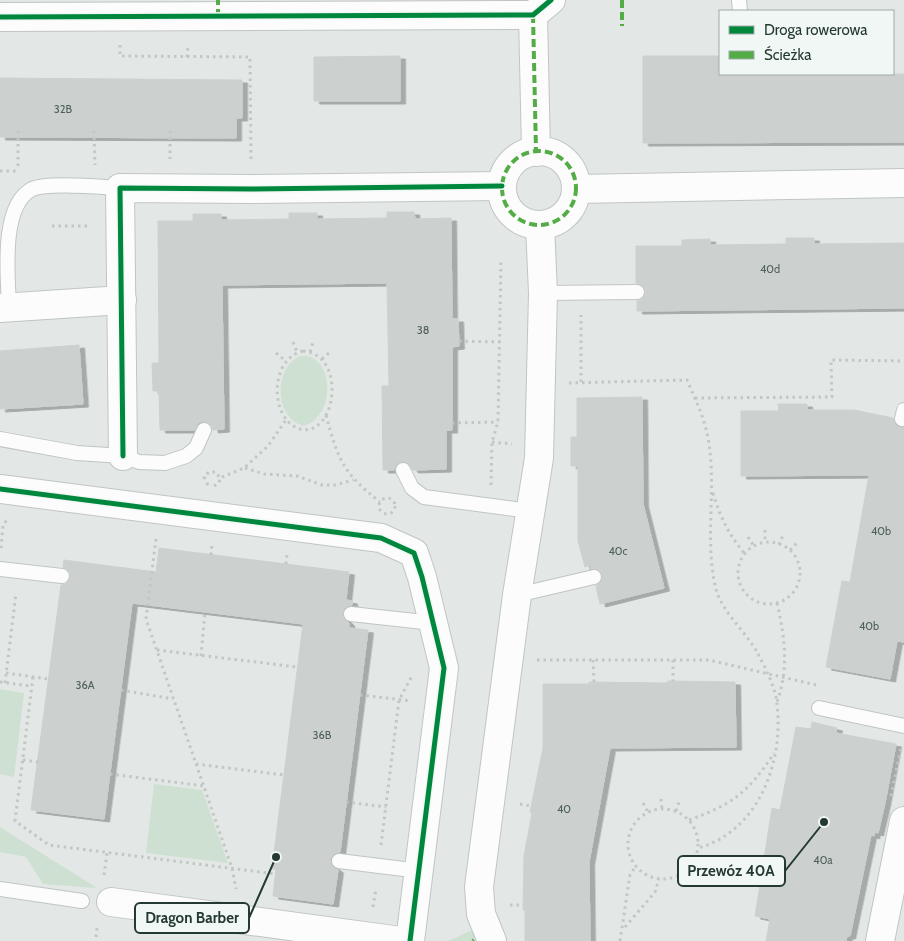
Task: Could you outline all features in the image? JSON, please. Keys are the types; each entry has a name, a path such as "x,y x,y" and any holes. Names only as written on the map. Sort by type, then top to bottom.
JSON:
{"street":[{"path":"0,17 119,17 218,9 542,8 536,152"},
{"path":"536,152 551,154 564,161 572,174 576,188 572,204 562,217 548,224 553,228 525,223 512,214 504,201 502,186 506,171 516,160 536,152"},
{"path":"576,188 904,183"},
{"path":"123,456 120,188 251,189 502,186"},
{"path":"492,941 481,914 479,887 517,595 539,458 541,383 552,293 553,228"},
{"path":"4,307 122,300"},
{"path":"0,489 380,538 414,553 422,577 444,668 441,705 410,941"},
{"path":"880,941 897,812"},
{"path":"110,902 401,941"}],"lane":[{"path":"4,307 6,246 11,219 18,203 32,189 51,186 120,188"},
{"path":"552,293 637,292"},
{"path":"0,439 78,453 123,456 139,462 165,463 186,456 196,448 204,430"},
{"path":"403,470 412,488 424,497 530,511"},
{"path":"0,569 62,576"},
{"path":"517,595 594,577"},
{"path":"350,614 433,623"},
{"path":"819,708 904,726"},
{"path":"339,861 420,871"},
{"path":"0,889 82,901"}],"path":[{"path":"119,17 120,56 250,57 251,170"},
{"path":"18,131 18,171"},
{"path":"94,131 95,170"},
{"path":"170,132 170,160"},
{"path":"553,228 586,218"},
{"path":"52,226 95,226"},
{"path":"491,488 492,442 498,422 501,259"},
{"path":"552,293 560,314 582,314 581,382"},
{"path":"458,341 500,342"},
{"path":"293,342 297,352"},
{"path":"310,352 313,342"},
{"path":"297,352 310,352 322,359 331,377 333,388 326,414 316,427 306,430 293,427 286,420 277,397 280,373 286,361 297,352"},
{"path":"276,353 286,361"},
{"path":"322,359 329,353"},
{"path":"695,398 832,397 831,360 904,361"},
{"path":"541,383 687,380 704,417 710,445 711,532 715,585 731,617 756,650 777,702 778,722 773,768 766,788 747,815 723,840 698,848"},
{"path":"326,414 339,456 353,480 380,502 381,511 386,514 392,512 395,504 392,500 384,498 380,502"},
{"path":"220,478 212,471 208,472 204,478 207,485 216,486 220,478 244,468 268,446 286,420"},
{"path":"452,423 498,422"},
{"path":"244,468 264,474 297,476 322,484 336,485 353,480"},
{"path":"712,490 719,514 731,537 745,554"},
{"path":"1,548 3,525 9,519"},
{"path":"765,530 766,542"},
{"path":"779,545 784,533"},
{"path":"748,537 754,546"},
{"path":"146,538 165,540"},
{"path":"156,539 146,619 232,868 239,899 244,904 250,921"},
{"path":"766,542 790,550 798,564 799,579 792,592 776,603 758,602 745,593 738,579 738,571 745,554 754,546 766,542"},
{"path":"790,550 798,542"},
{"path":"202,545 221,547"},
{"path":"211,555 212,546"},
{"path":"278,554 297,556"},
{"path":"286,564 287,555"},
{"path":"5,683 16,590"},
{"path":"776,603 786,653 785,678 777,702"},
{"path":"201,656 205,612"},
{"path":"157,650 297,667"},
{"path":"509,660 710,660 821,686"},
{"path":"593,660 594,682"},
{"path":"673,660 673,681"},
{"path":"6,673 48,679"},
{"path":"381,847 399,700 414,674"},
{"path":"32,677 15,821 49,845 276,874"},
{"path":"0,682 31,686"},
{"path":"121,690 173,699"},
{"path":"360,696 441,705"},
{"path":"897,812 902,743"},
{"path":"689,820 712,813 733,801 761,774 775,752"},
{"path":"23,760 38,762"},
{"path":"196,764 284,775"},
{"path":"110,774 204,786"},
{"path":"661,799 662,809"},
{"path":"346,802 386,807"},
{"path":"676,811 679,802"},
{"path":"643,803 648,812"},
{"path":"662,809 676,811 689,820 697,833 698,848 695,859 684,873 668,879 659,879 642,873 636,867 628,851 629,833 632,825 648,812 662,809"},
{"path":"620,941 624,928 630,875 636,867"},
{"path":"624,928 655,892 659,879"},
{"path":"237,886 241,888"}],"green space":[{"path":"300,356 311,357 319,363 325,373 327,385 327,397 323,409 315,419 304,426 294,421 287,414 282,404 281,393 281,382 285,371 291,362"},
{"path":"0,689 24,693 14,777 0,774"},
{"path":"154,784 202,790 228,863 146,853"},
{"path":"0,827 97,888 43,884 26,857 0,852"},
{"path":"472,930 476,941 448,941"}],"building":[{"path":"400,56 400,101 314,101 314,57"},
{"path":"643,56 719,56 719,75 904,74 904,142 643,143"},
{"path":"0,78 242,80 242,118 236,118 236,138 0,137"},
{"path":"387,212 414,212 415,219 451,218 452,319 458,319 459,346 452,347 452,430 446,430 446,469 413,470 408,463 403,461 396,465 394,470 383,470 382,386 389,386 387,283 222,285 224,429 213,430 211,424 204,421 198,423 195,430 160,430 159,391 153,391 152,363 159,363 158,221 193,221 193,214 221,214 221,220 289,219 289,213 317,213 317,219 387,218"},
{"path":"786,238 814,238 814,244 904,243 904,308 637,311 637,301 642,299 646,292 644,287 636,283 636,246 682,246 682,240 710,239 710,245 786,244"},
{"path":"79,345 83,404 0,409 0,351"},
{"path":"642,397 643,504 664,588 600,604 596,586 602,580 602,575 597,569 591,569 591,565 585,567 578,541 578,466 571,466 571,437 577,437 577,398"},
{"path":"778,404 807,404 807,410 854,410 893,418 896,426 904,427 904,642 897,641 890,679 826,667 842,581 850,582 869,475 741,476 741,411 779,411"},
{"path":"159,548 349,572 346,600 352,601 352,605 344,608 343,617 349,623 349,628 368,630 340,852 335,853 330,859 331,865 338,870 333,904 273,896 276,869 272,869 303,624 132,603 104,819 31,810 61,585 66,584 71,577 70,572 63,567 64,560 156,572"},
{"path":"668,681 735,682 736,747 610,748 589,862 590,941 525,941 525,910 523,910 524,856 532,813 530,812 543,748 543,684 589,684 589,682 667,683"},
{"path":"812,722 837,728 836,733 896,744 885,803 878,833 875,832 874,836 871,835 850,936 847,936 846,941 766,941 770,919 755,916 772,808 780,810 796,727 811,729"}],"marked path":[{"path":"218,0 218,17"},
{"path":"622,0 622,26"},
{"path":"533,15 536,152"},
{"path":"539,151 553,154 565,162 573,174 576,188 573,202 565,214 553,222 539,225 525,222 513,214 505,202 502,188 505,174 513,162 525,154 539,151"}],"cycle path":[{"path":"0,17 533,15 551,0"},
{"path":"123,456 120,188 251,189 502,186"},
{"path":"0,489 381,538 414,553 422,577 444,668 410,941"}],"place":[{"name":"Przewóz 40A","path":"824,822"},
{"name":"Dragon Barber","path":"276,857"}]}
